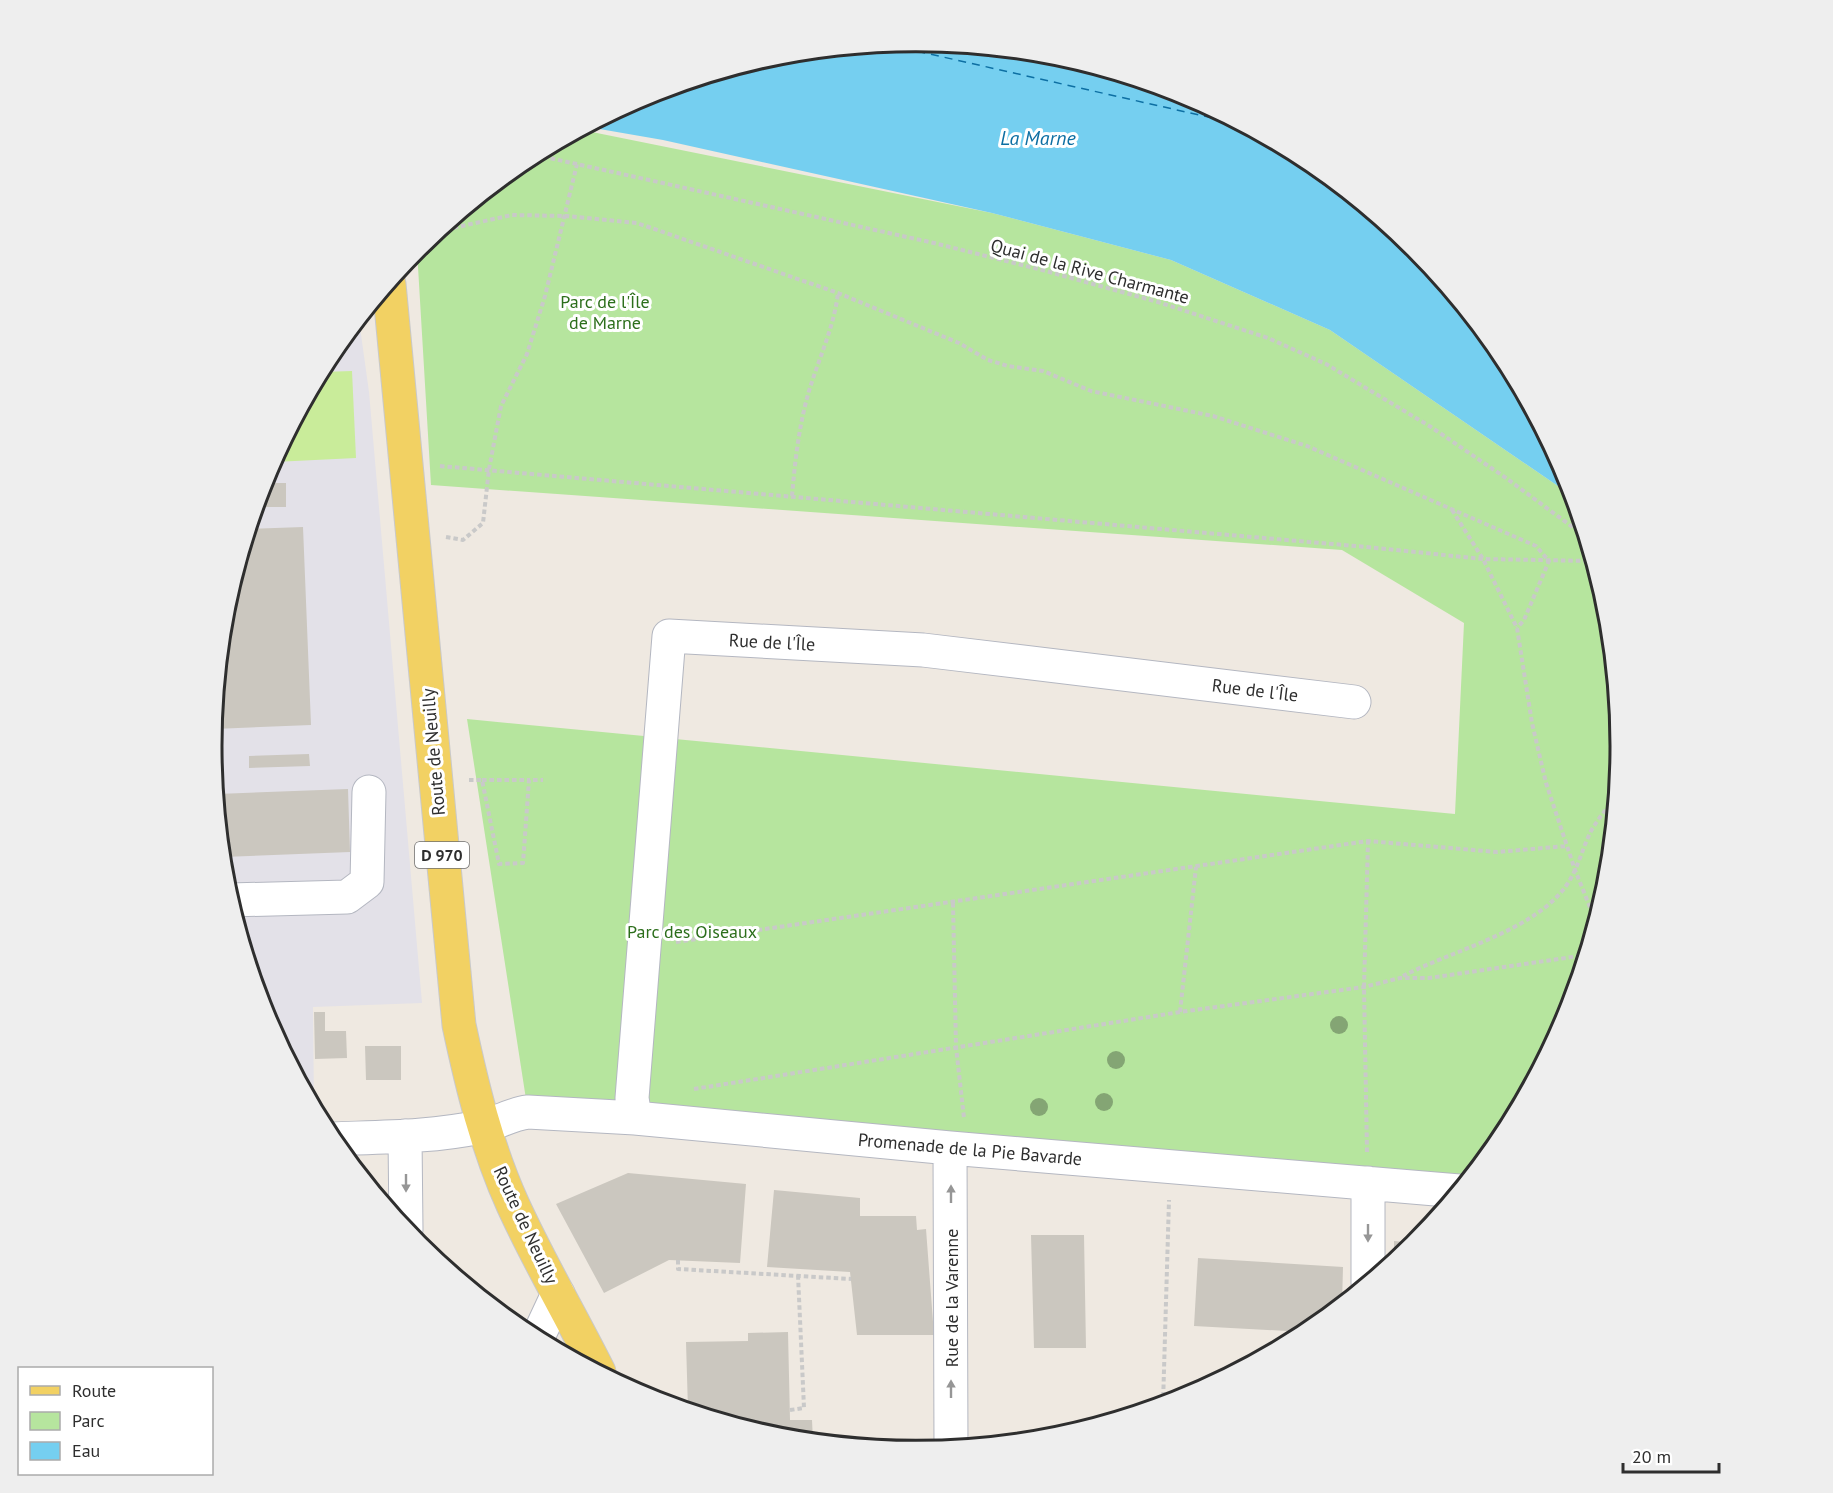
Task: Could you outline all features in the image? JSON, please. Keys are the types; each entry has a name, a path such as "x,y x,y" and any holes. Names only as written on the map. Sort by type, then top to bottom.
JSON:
{"main road":[{"name":"Route de Neuilly","path":"390,295 459,1025 471,1083 484,1127 512,1204 593,1360"}],"street":[{"name":"Rue de l'Île","path":"635,1118 632,1098 669,636 923,650 1354,702"},
{"path":"240,900 347,897 367,882 369,792"},
{"name":"Promenade de la Pie Bavarde","path":"344,1139 444,1133 484,1127 515,1113 528,1112 635,1118 958,1149 1449,1190"},
{"path":"405,1136 406,1216"},
{"name":"Rue de la Varenne","path":"951,1439 958,1149"},
{"path":"1368,1183 1368,1273"},
{"path":"541,1330 558,1294"}],"path":[{"name":"Quai de la Rive Charmante","path":"549,158 923,241 1046,271 1158,302 1268,338 1326,364 1431,427 1506,477 1576,529"},
{"path":"412,531 463,540 483,523 489,470 501,406 526,354 545,297 577,164"},
{"path":"457,227 512,215 566,216 638,223 838,293 959,343 988,360 1008,366 1043,370 1091,391 1213,416 1307,446 1536,546 1549,561"},
{"path":"792,496 797,444 809,392 824,352 836,309 838,293"},
{"path":"440,466 1483,559 1585,561"},
{"path":"1452,509 1483,559 1517,628 1532,723 1546,783 1591,909"},
{"path":"1517,628 1524,620 1549,561"},
{"path":"482,780 499,864 523,863 529,780"},
{"path":"435,781 543,780"},
{"path":"1400,978 1426,964 1483,940 1534,914 1553,901 1566,886 1591,832 1608,808"},
{"path":"645,946 1368,841 1497,852 1567,846"},
{"path":"1368,841 1364,987 1368,1183"},
{"path":"1180,1012 1196,867"},
{"path":"953,903 958,1149"},
{"path":"690,1089 1180,1012 1364,987 1400,978 1429,978 1578,956"},
{"path":"1163,1395 1170,1166"},
{"path":"678,1260 678,1269 851,1279"},
{"path":"790,1410 804,1408 798,1275"}],"shaded area":[{"path":"361,331 369,392 422,1003 313,1007 314,1091 275,1012 246,926 228,837 222,746 224,701 228,656 236,611 259,523 275,481 315,399"}],"green space":[{"name":"Parc des Oiseaux","path":"594,132 992,213 1171,260 1330,330 1561,488 1587,567 1605,656 1609,701 1609,792 1605,837 1587,926 1574,970 1558,1012 1518,1094 1494,1132 1448,1192 528,1112 467,719 1455,814 1464,623 1342,550 431,485 418,265 459,225 494,196 531,169"},
{"path":"352,371 356,458 284,462 315,399 332,372"}],"water":[{"name":"La Marne","path":"916,52 1007,58 1096,76 1182,105 1264,145 1302,169 1374,225 1407,256 1467,324 1494,361 1518,400 1561,488 1330,330 1171,260 992,213 663,140 600,129 651,105 737,76 826,58 871,54"}],"building":[{"path":"274,483 286,483 286,507 265,507"},
{"path":"303,527 311,725 223,729 228,656 246,567 257,529"},
{"path":"309,754 310,766 249,768 249,756"},
{"path":"348,789 350,852 231,857 224,794"},
{"path":"314,1012 325,1012 325,1031 346,1031 347,1058 315,1059"},
{"path":"365,1046 401,1046 401,1080 366,1080"},
{"path":"628,1173 746,1184 740,1263 669,1260 604,1293 556,1204"},
{"path":"774,1190 860,1198 860,1216 916,1216 917,1230 926,1229 934,1335 857,1335 850,1272 767,1267"},
{"path":"1031,1235 1084,1235 1086,1348 1034,1348"},
{"path":"1394,1241 1402,1242 1394,1249"},
{"path":"1198,1258 1343,1267 1342,1294 1287,1333 1287,1331 1194,1326"},
{"path":"788,1332 790,1420 812,1420 813,1433 737,1417 688,1402 686,1342 748,1341 748,1333"}],"ferry route":[{"path":"922,52 1208,117"}],"park label":[{"name":"Parc de l'Île de Marne","path":"605,311"}]}
